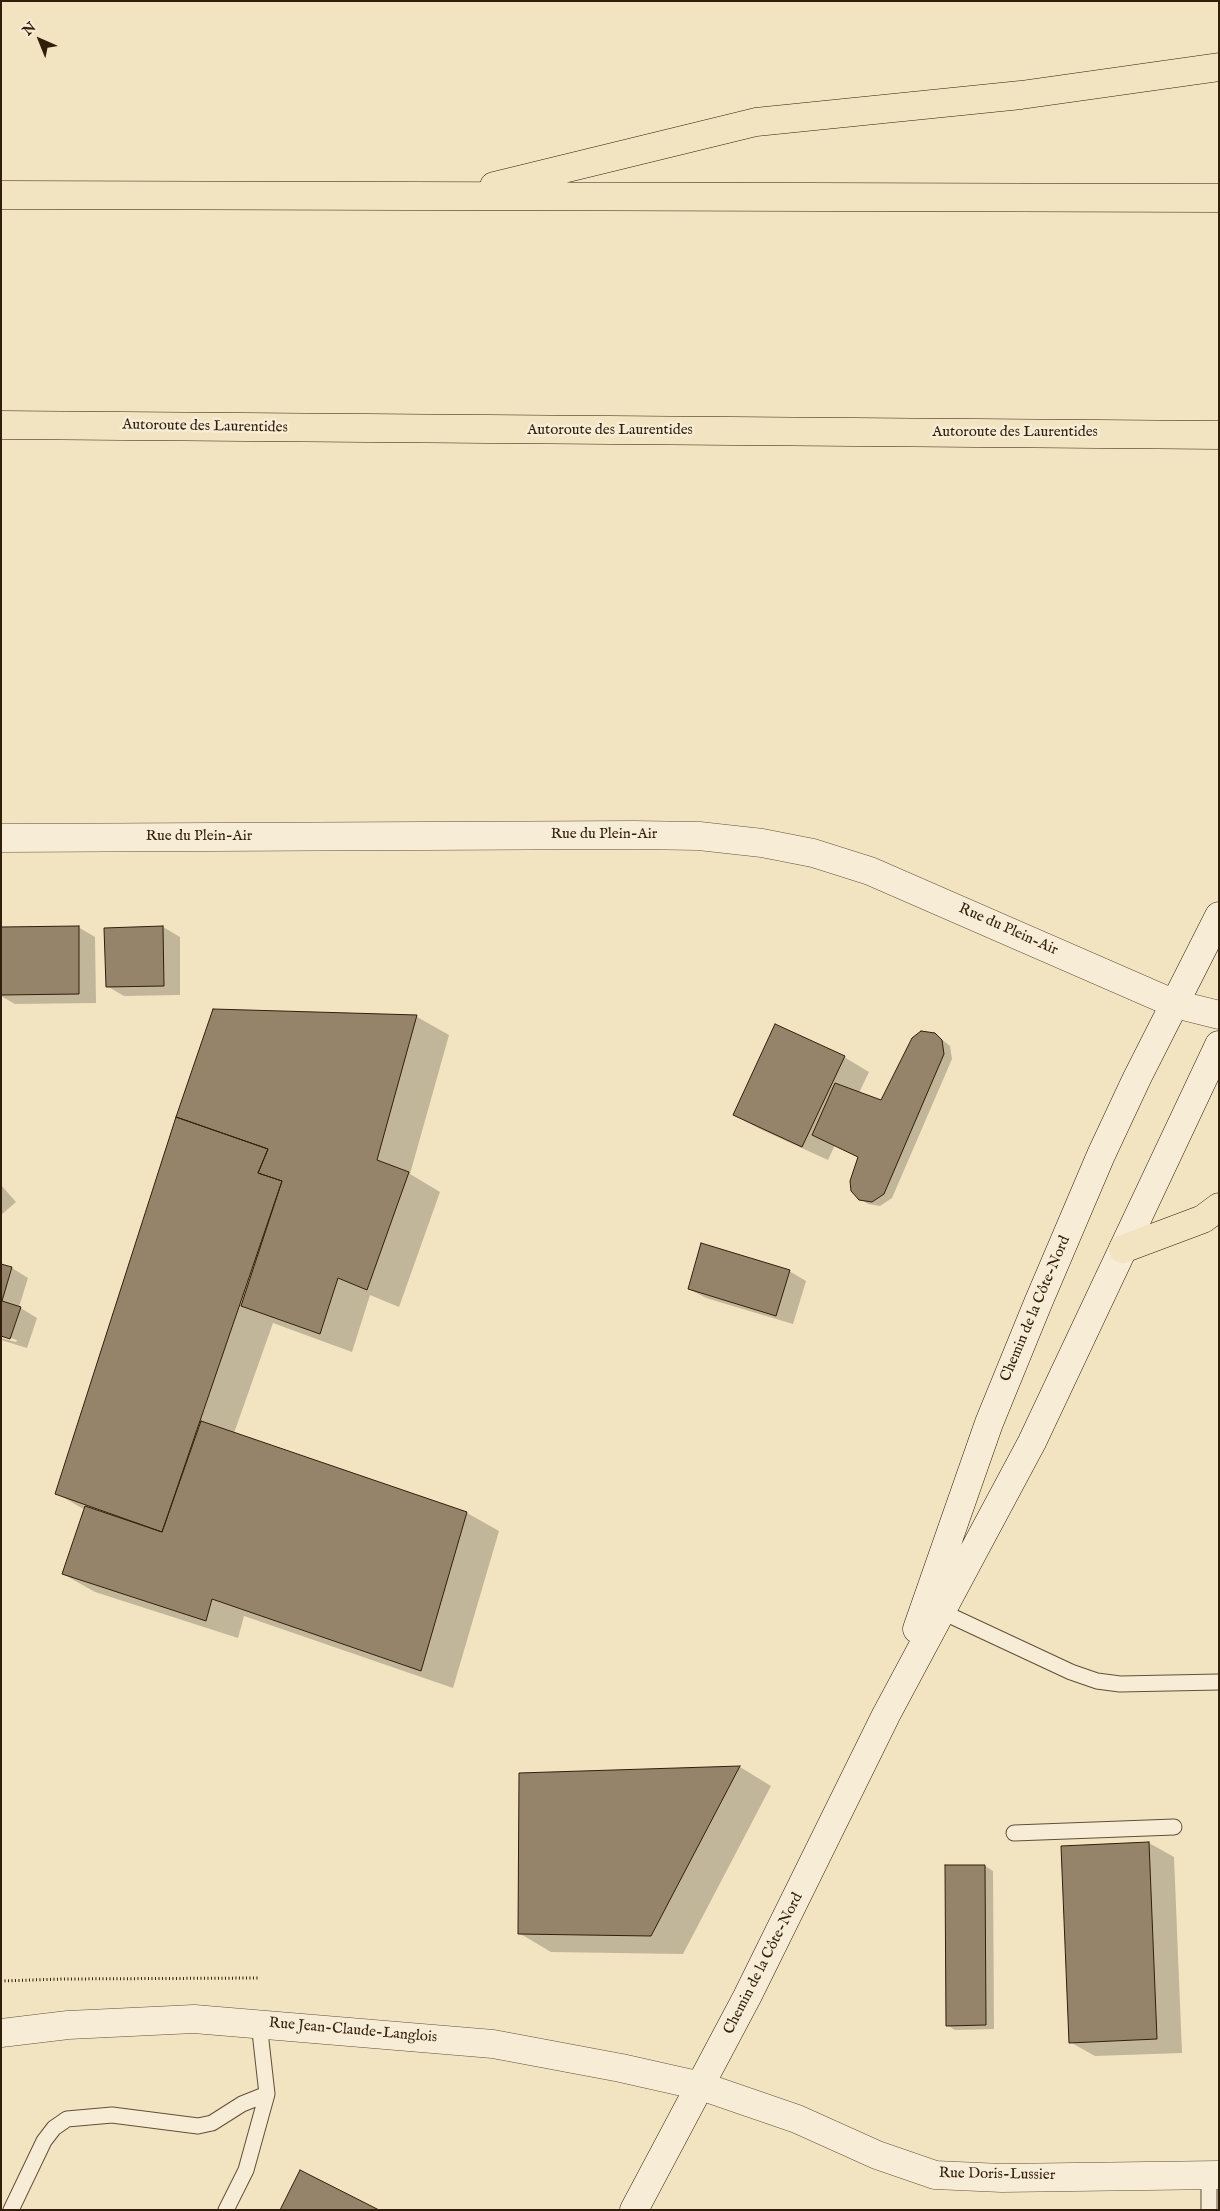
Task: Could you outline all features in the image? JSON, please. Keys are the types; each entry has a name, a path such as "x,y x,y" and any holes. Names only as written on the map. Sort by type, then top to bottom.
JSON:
{"highway":[{"path":"454,196 756,122 1021,95 1219,67"},
{"path":"1,195 1219,198"},
{"name":"Autoroute des Laurentides","path":"1,425 1219,435"},
{"path":"1122,1250 1203,1219 1219,1206"}],"street":[{"name":"Rue du Plein-Air","path":"1,838 634,835 699,836 762,843 813,853 870,871 1175,1004 1219,1015"},
{"name":"Chemin de la Côte-Nord","path":"634,2210 701,2086 805,1882 886,1715 933,1608 989,1423 1038,1303 1105,1146 1137,1078 1219,916"},
{"name":"Rue du Plein-Air","path":"1175,1004 1219,1041"},
{"name":"Chemin de la Côte-Nord","path":"933,1608 1032,1442 1219,1045"},
{"name":"Rue Jean-Claude-Langlois","path":"1,2033 68,2024 194,2019 259,2023 493,2044 701,2086"},
{"name":"Rue Doris-Lussier","path":"701,2086 797,2119 877,2155 935,2175 1002,2178 1214,2175"}],"lane":[{"path":"933,1608 1071,1672 1097,1681 1120,1684 1219,1682"},
{"path":"1014,1833 1174,1827"},
{"path":"226,2210 246,2170 267,2094 259,2023"},
{"path":"11,2210 44,2141 54,2128 67,2119 112,2116 198,2126 212,2123 242,2104 267,2094"},
{"path":"1209,2210 1214,2175"}],"path":[{"path":"1,1981 260,1978"}],"building":[{"path":"79,926 79,994 1,995 1,927"},
{"path":"163,926 164,986 106,987 104,928"},
{"path":"213,1009 417,1015 377,1160 409,1172 367,1290 338,1278 320,1334 241,1306 282,1181 258,1173 268,1149 176,1117"},
{"path":"775,1024 845,1056 802,1147 733,1115"},
{"path":"921,1031 935,1033 942,1040 944,1054 884,1194 872,1202 859,1200 851,1191 850,1181 858,1157 812,1135 835,1083 881,1100 912,1038"},
{"path":"176,1117 268,1149 258,1173 282,1181 162,1532 55,1494"},
{"path":"701,1243 790,1270 776,1316 688,1289"},
{"path":"1,1264 12,1267 2,1301 21,1307 10,1339 1,1336"},
{"path":"201,1421 467,1512 421,1671 212,1599 206,1621 62,1574 85,1506 162,1532"},
{"path":"740,1766 651,1936 518,1934 519,1773"},
{"path":"1149,1842 1157,2039 1069,2043 1061,1846"},
{"path":"945,1865 985,1865 986,2025 946,2026"},
{"path":"300,2170 379,2210 280,2210"}]}
